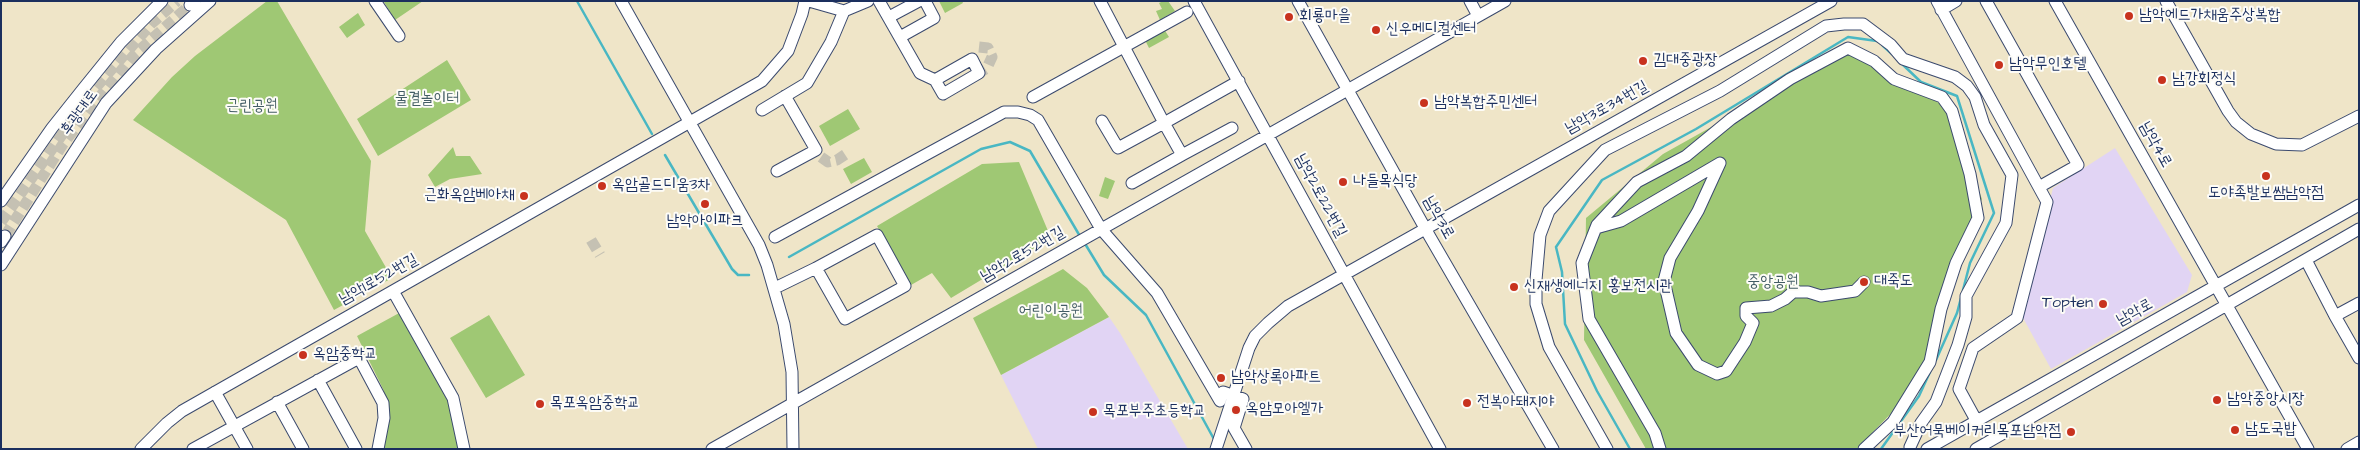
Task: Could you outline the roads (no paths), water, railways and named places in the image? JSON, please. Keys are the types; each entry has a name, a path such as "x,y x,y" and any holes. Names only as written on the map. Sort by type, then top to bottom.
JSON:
{"street":[{"name":"후광대로","path":"1,202 52,128 83,89 121,42 162,1"},
{"name":"후광대로","path":"1,264 106,102 156,49 210,1"},
{"path":"376,1 399,36"},
{"path":"621,1 759,245 775,288 787,338 794,404 793,449"},
{"path":"689,123 762,81 788,51 805,1"},
{"path":"809,1 844,10 868,1"},
{"path":"880,1 920,72 935,80"},
{"path":"889,17 919,1"},
{"path":"900,37 934,18 925,1"},
{"path":"1100,1 1182,155"},
{"path":"1194,1 1268,134"},
{"name":"남악3로","path":"1298,1 1425,228 1553,449"},
{"path":"1470,1 1478,16"},
{"name":"남악2로52번길","path":"712,449 1505,1"},
{"name":"남악3로34번길","path":"1425,228 1817,5 1831,1"},
{"path":"1956,1 1939,5 2047,202 2017,318 1973,348 1959,389 1976,420"},
{"path":"1986,1 2078,165 2039,187"},
{"name":"남악4로","path":"2055,1 2308,449"},
{"path":"2166,1 2232,117 2241,128 2251,134 2276,144 2302,145 2359,116"},
{"path":"762,110 807,82 831,42 844,10"},
{"path":"1034,97 1187,12"},
{"path":"1607,449 1550,347 1536,304 1540,235 1550,210 1605,150 1720,91 1826,26 1844,24 1863,24 1891,45 1903,59 1955,77 1967,86 1976,97 1984,125 2012,174 2006,223 1966,296 1966,317 1958,345 1936,402 1921,422 1910,447"},
{"path":"1660,449 1655,433 1589,319 1582,263 1596,228 1637,182 1686,156 1731,119 1790,79 1848,48 1874,61 1894,80 1942,97 1952,112 1970,174 1978,218 1953,272 1941,309 1930,362 1893,422 1864,449"},
{"path":"1102,121 1118,148 1239,81"},
{"path":"777,171 818,154 785,96"},
{"path":"775,237 971,128 1004,112 1030,114 1038,120 1101,229 1157,293 1220,401 1223,392 1243,399 1234,428 1246,449"},
{"name":"남악1로52번길","path":"141,449 167,422 215,392 642,152 689,123"},
{"path":"1132,183 1232,128"},
{"name":"남악2로22번길","path":"1268,134 1440,449"},
{"path":"1596,228 1621,221 1720,163 1698,211 1670,258 1664,281 1676,334 1698,365 1717,374 1726,371 1745,342 1754,323 1746,316 1746,308 1771,306 1793,292 1808,292 1821,296 1855,291 1864,282"},
{"name":"남악로","path":"1928,449 1976,420 2359,205"},
{"path":"1216,449 1234,396 1240,370 1255,336 1288,306 1425,228"},
{"path":"1976,449 1991,445 2359,229"},
{"path":"775,288 876,235 905,286 845,319 816,268"},
{"path":"2306,260 2359,358"},
{"path":"394,291 453,398 464,449"},
{"path":"2335,316 2359,303"},
{"path":"193,449 359,358 383,403 384,418 378,449"},
{"path":"318,380 356,449"},
{"path":"215,392 247,449"},
{"path":"277,402 303,449"},
{"path":"2347,449 2359,442"}],"waterway":[{"path":"577,1 652,134"},
{"path":"1630,449 1597,391 1565,324 1562,272 1556,247 1602,180 1696,129 1848,37 1877,41"},
{"path":"1883,46 1892,54"},
{"path":"1901,63 1921,82 1957,96 1994,213 1970,263 1963,290"},
{"path":"789,257 981,149 1010,142 1030,151 1081,238"},
{"path":"665,155 732,269 738,275 749,275"},
{"path":"1084,242 1104,275 1146,315 1215,441"},
{"path":"1936,360 1957,313 1961,298"},
{"path":"1881,449 1919,396 1930,372"}],"tunnel":[{"path":"1,222 92,92 151,24 177,1"},
{"path":"5,236 63,144 97,100 134,55 190,5"},
{"path":"979,47 988,48 992,57 987,68 979,73"},
{"path":"821,157 828,162 837,160 849,152"},
{"path":"591,240 600,255"}],"place":[{"name":"남악에드가채움주상복합","path":"2129,16"},
{"name":"회룡마을","path":"1289,17"},
{"name":"신우메디컬센터","path":"1376,30"},
{"name":"김대중광장","path":"1643,61"},
{"name":"남악무인호텔","path":"1999,65"},
{"name":"남강회정식","path":"2162,80"},
{"name":"남악복합주민센터","path":"1424,103"},
{"name":"도야족발보쌈남악점","path":"2266,176"},
{"name":"나들목식당","path":"1343,182"},
{"name":"옥암골드디움3차","path":"602,186"},
{"name":"근화옥암베아채","path":"524,196"},
{"name":"남악아이파크","path":"705,204"},
{"name":"대죽도","path":"1864,282"},
{"name":"신재생에너지 홍보전시관","path":"1514,287"},
{"name":"Topten","path":"2103,304"},
{"name":"옥암중학교","path":"303,355"},
{"name":"남악상록아파트","path":"1221,378"},
{"name":"남악중앙시장","path":"2217,400"},
{"name":"전복아돼지야","path":"1467,403"},
{"name":"목포옥암중학교","path":"540,404"},
{"name":"옥암모아엘가","path":"1236,410"},
{"name":"목포부주초등학교","path":"1093,412"},
{"name":"남도국밥","path":"2235,430"},
{"name":"부산어묵베이커리목포남악점","path":"2071,432"}],"park label":[{"name":"물결놀이터","path":"427,100"},
{"name":"근린공원","path":"252,107"},
{"name":"중앙공원","path":"1773,283"},
{"name":"어린이공원","path":"1051,312"}]}
